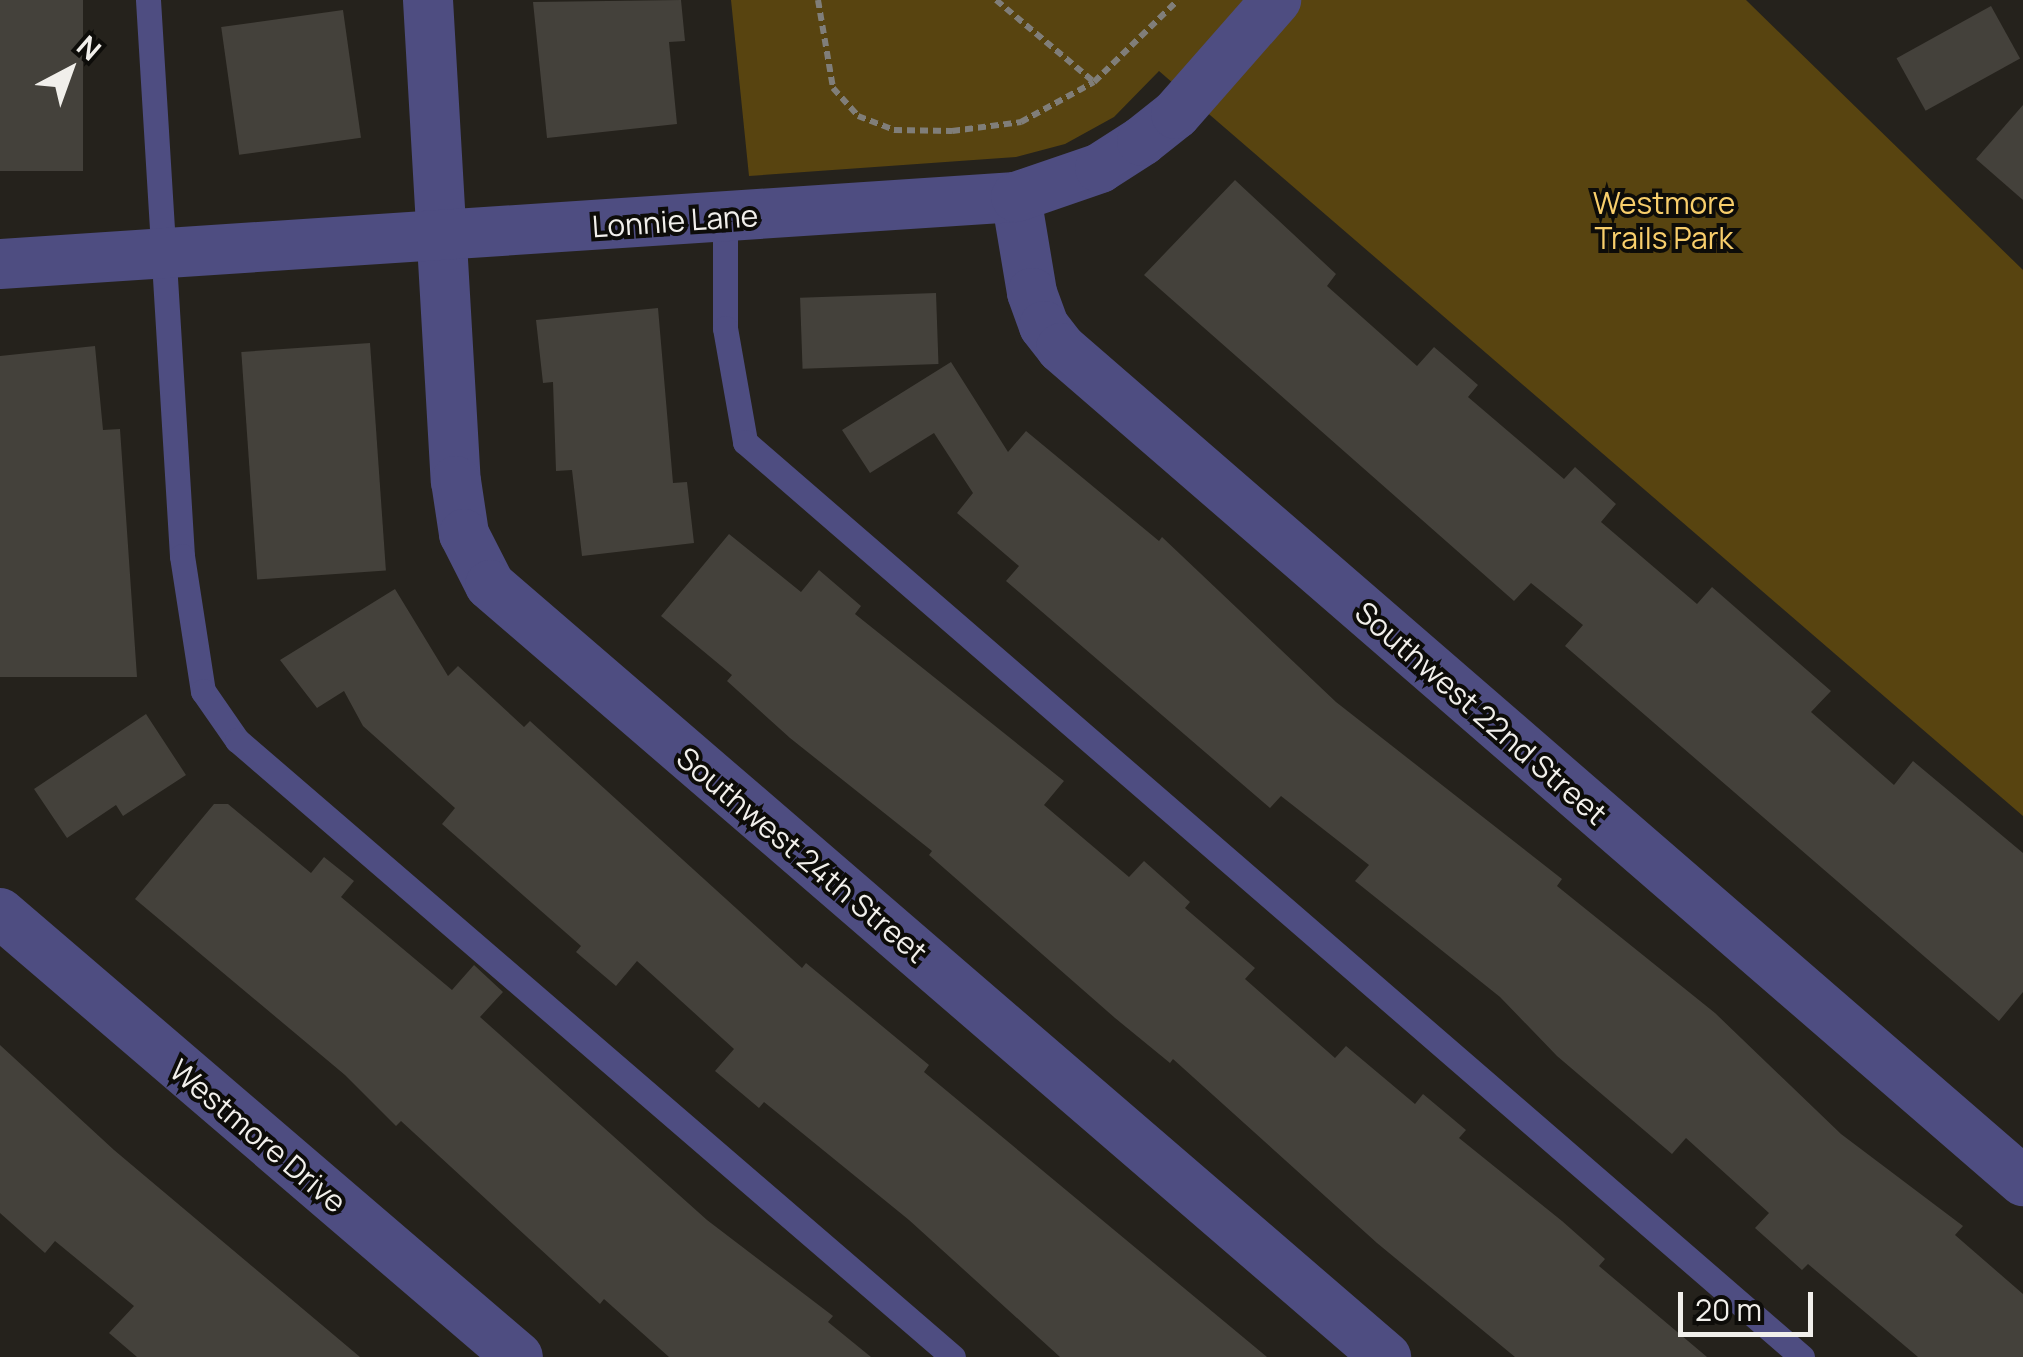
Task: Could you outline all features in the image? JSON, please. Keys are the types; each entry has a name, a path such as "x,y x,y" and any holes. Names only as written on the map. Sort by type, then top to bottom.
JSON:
{"street":[{"name":"Southwest 24th Street","path":"428,0 456,481 464,534 490,586 1386,1357"},
{"name":"Lonnie Lane","path":"0,264 1016,197 1100,168 1142,140 1176,114 1276,0"},
{"name":"Southwest 22nd Street","path":"1016,197 1032,292 1044,326 1062,348 2023,1182"},
{"name":"Westmore Drive","path":"0,913 518,1357"}],"lane":[{"path":"148,0 191,640 203,691 221,720 953,1357"},
{"path":"724,219 725,328 744,442 1802,1357"}],"path":[{"path":"818,0 833,88 858,116 894,130 1021,122 1094,82 1178,0"},
{"path":"996,0 1094,82"}],"green space":[{"name":"Westmore Trails Park","path":"731,0 1746,0 2023,270 2023,816 1159,71 1114,117 1065,144 1016,157 749,176"}],"building":[{"path":"0,0 83,0 83,171 0,171"},
{"path":"681,0 685,41 669,42 677,124 547,138 533,2"},
{"path":"1991,6 2020,58 1926,111 1897,58"},
{"path":"343,10 361,138 239,155 221,27"},
{"path":"2023,105 2023,200 1976,159"},
{"path":"1235,180 1336,274 1327,286 1417,366 1434,347 1478,385 1468,397 1564,479 1575,467 1616,504 1601,522 1697,604 1712,587 1831,691 1811,712 1894,785 1913,761 2023,853 2023,992 1999,1021 1565,646 1583,625 1531,583 1514,601 1144,275"},
{"path":"936,293 938,364 803,369 800,298"},
{"path":"658,308 673,483 687,482 694,543 582,556 572,470 556,471 553,382 543,383 536,320"},
{"path":"370,343 386,570 257,579 241,352"},
{"path":"95,346 103,430 120,429 137,677 0,677 0,356"},
{"path":"951,362 1008,452 1026,431 1159,541 1162,537 1336,702 1562,879 1557,886 1715,1013 1841,1134 1963,1226 1955,1235 2023,1294 2023,1357 1918,1357 1808,1264 1802,1270 1755,1228 1769,1213 1686,1138 1672,1154 1557,1056 1500,997 1355,881 1369,865 1281,796 1270,808 1006,581 1019,566 957,513 973,493 934,433 870,473 842,430"},
{"path":"729,534 801,592 819,570 861,606 855,614 1064,781 1044,805 1129,877 1144,861 1190,902 1185,908 1255,968 1245,979 1335,1058 1346,1046 1415,1104 1423,1094 1466,1130 1459,1138 1562,1221 1605,1259 1599,1266 1707,1357 1515,1357 1377,1243 1173,1059 1170,1063 1115,1018 929,855 932,851 790,738 727,681 732,675 661,616"},
{"path":"395,589 448,676 458,666 524,727 530,721 802,968 806,963 929,1065 924,1072 1267,1357 1060,1357 909,1220 764,1102 759,1108 715,1071 734,1049 637,961 616,986 576,952 581,946 442,824 455,808 363,726 344,691 317,708 280,660"},
{"path":"146,714 186,775 123,816 116,805 67,838 34,789"},
{"path":"214,804 228,804 311,873 324,857 354,881 341,897 452,990 474,965 503,992 480,1017 707,1220 833,1316 828,1322 871,1357 669,1357 604,1299 600,1304 401,1121 396,1126 345,1075 135,899"},
{"path":"0,1045 114,1150 360,1357 137,1357 109,1333 134,1306 55,1241 45,1253 0,1213"}]}
